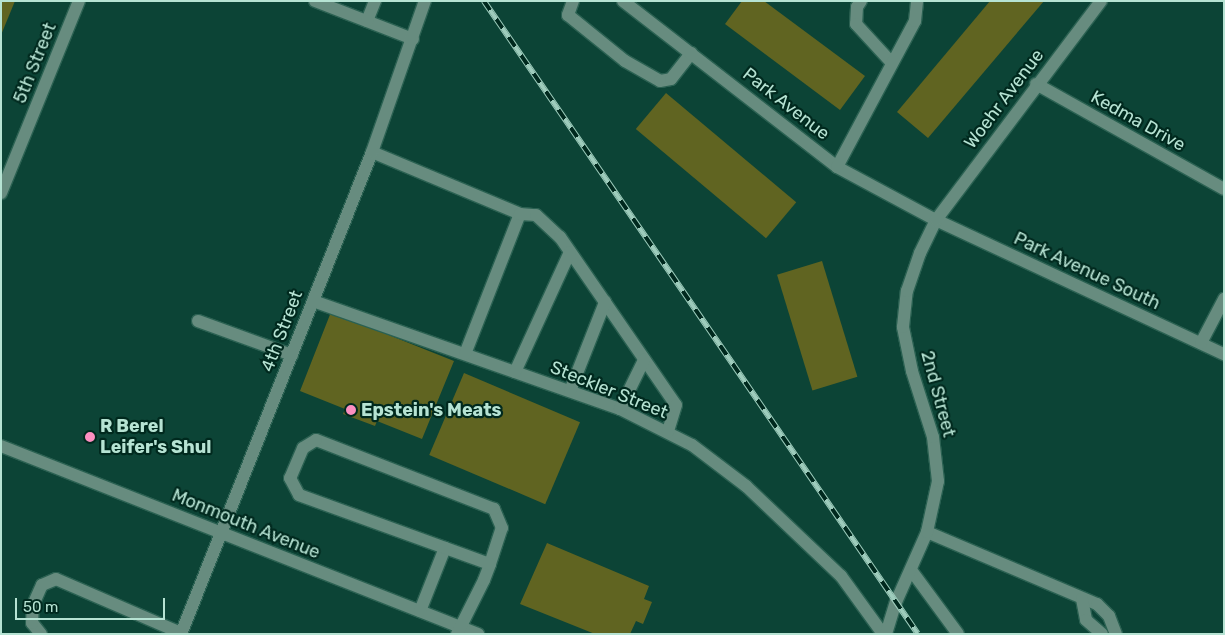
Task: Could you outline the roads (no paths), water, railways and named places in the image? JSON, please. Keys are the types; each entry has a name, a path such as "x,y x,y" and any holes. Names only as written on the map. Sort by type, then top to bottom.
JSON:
{"street":[{"name":"5th Street","path":"1,193 6,171 79,1"},
{"path":"367,22 376,1"},
{"path":"412,39 425,1"},
{"path":"412,39 435,1"},
{"path":"573,1 568,15 626,61 660,81 671,79 691,53"},
{"name":"Park Avenue","path":"623,1 837,167 936,220"},
{"path":"861,1 856,24 891,62"},
{"path":"837,167 891,62 915,21 917,1"},
{"name":"Woehr Avenue","path":"936,220 1036,84 1101,1"},
{"path":"318,2 412,39"},
{"name":"4th Street","path":"181,633 372,152 412,39"},
{"name":"Kedma Drive","path":"1036,84 1224,189"},
{"path":"372,152 520,214 536,214 560,237 676,405 668,432"},
{"path":"465,354 520,214"},
{"name":"Park Avenue South","path":"936,220 1224,354"},
{"name":"2nd Street","path":"884,634 927,532 938,481 933,437 912,371 903,327 907,291 936,220"},
{"path":"515,372 570,252"},
{"path":"1201,344 1224,299"},
{"name":"Steckler Street","path":"313,301 620,409 692,445 746,486 841,576 884,634"},
{"path":"570,391 605,302"},
{"path":"198,321 292,355"},
{"path":"620,409 644,360"},
{"path":"459,630 490,564 502,528 494,509 316,440 303,448 290,478 299,495 490,564"},
{"name":"Monmouth Avenue","path":"1,446 420,611 459,630 478,634"},
{"path":"927,532 1082,600 1097,604 1109,616 1116,634"},
{"path":"420,611 445,548"},
{"path":"911,570 958,634"},
{"path":"41,634 32,623 33,605 42,585 56,580 181,633"},
{"path":"1082,600 1086,620 1102,634"}],"railway":[{"path":"484,1 918,634"}],"place":[{"name":"Epstein's Meats","path":"351,410"},
{"name":"R Berel Leifer's Shul","path":"90,437"}]}
